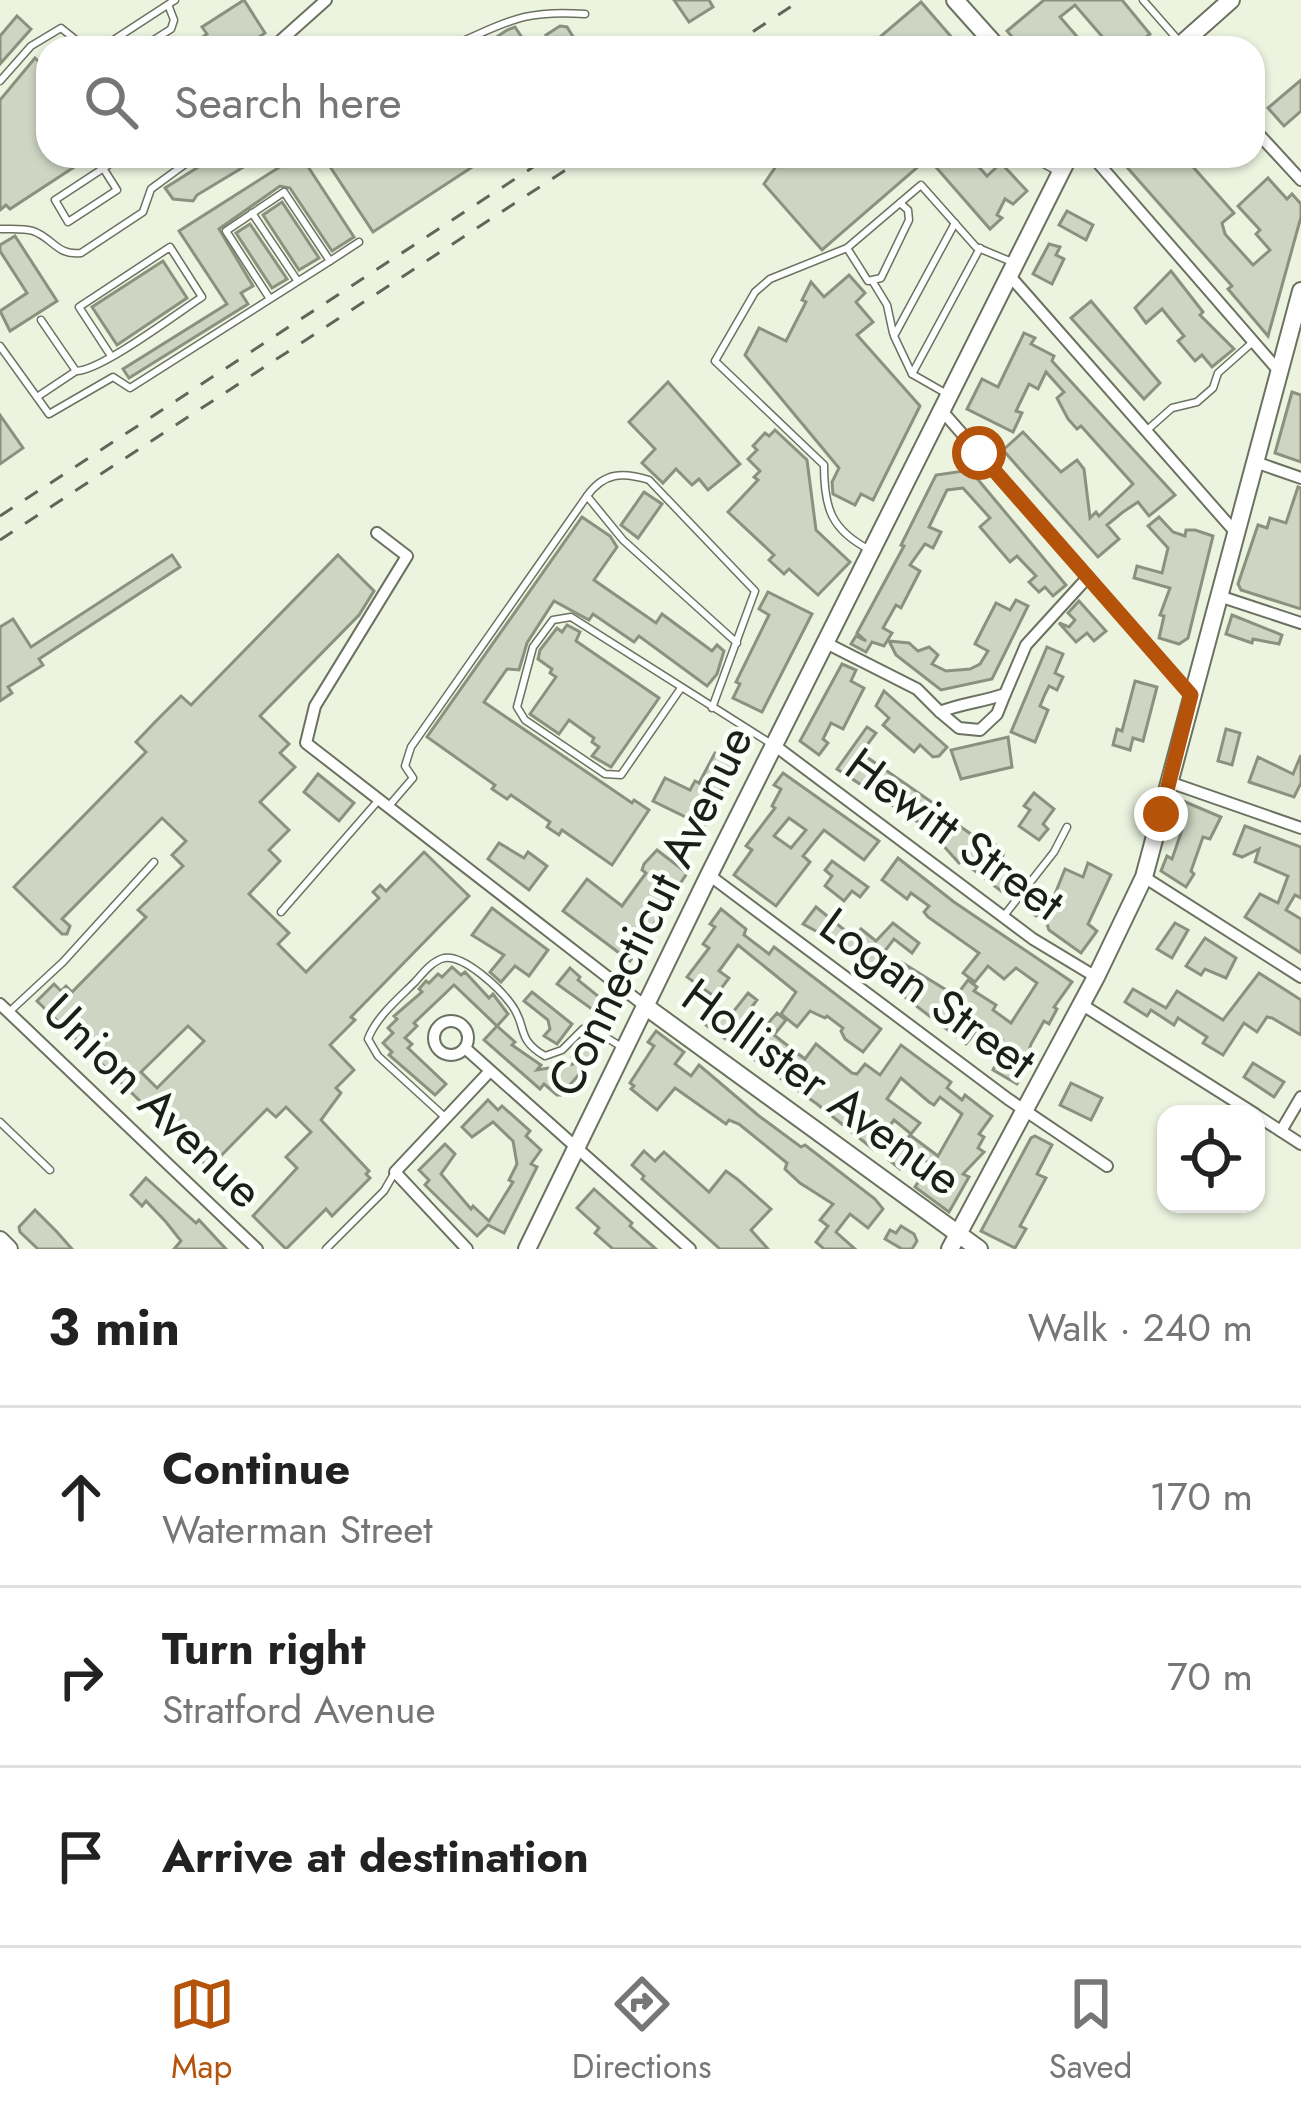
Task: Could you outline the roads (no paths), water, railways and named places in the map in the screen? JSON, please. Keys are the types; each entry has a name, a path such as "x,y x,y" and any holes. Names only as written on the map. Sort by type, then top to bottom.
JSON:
{"main road":[{"path":"955,0 987,36"},
{"path":"1193,36 1231,0"},
{"name":"Connecticut Avenue","path":"527,1249 1063,168"},
{"path":"954,1242 1144,877 1278,370 1296,329 1301,291"},
{"name":"Hollister Avenue","path":"645,1006 954,1242 979,1249"},
{"path":"0,1240 9,1249"}],"street":[{"path":"287,36 326,0"},
{"path":"1265,141 1301,180"},
{"path":"1103,168 1278,370"},
{"path":"1012,269 1236,533"},
{"path":"946,404 1191,695"},
{"path":"1256,462 1301,478"},
{"name":"Hollister Avenue","path":"377,533 407,556 316,706 306,743 645,1006"},
{"path":"828,644 916,689 959,728 980,730 997,714 1026,645 1088,577"},
{"path":"1219,596 1301,623"},
{"path":"940,712 1005,694"},
{"name":"Hewitt Street","path":"774,745 1003,917 1096,977"},
{"path":"1169,782 1301,828"},
{"name":"Logan Street","path":"709,875 1107,1166"},
{"path":"1144,877 1301,977"},
{"path":"1081,1004 1241,1105"},
{"name":"Union Avenue","path":"4,1008 257,1249"},
{"path":"465,1048 689,1249"},
{"path":"467,1249 395,1172 490,1071"},
{"path":"1281,1131 1301,1097"},
{"path":"1265,1121 1301,1144"}],"lane":[{"path":"1143,0 1172,36"},
{"path":"119,36 156,9 172,4 171,29 160,36"},
{"path":"472,36 514,17 584,14"},
{"path":"0,81 36,43"},
{"path":"104,168 117,190 68,222 55,200 104,168"},
{"path":"0,230 28,229 58,250 81,253 143,212 151,189 180,168"},
{"path":"873,552 841,533 833,520 824,490 824,466 715,362 755,292 770,278 847,248 921,185 980,248 1012,269"},
{"path":"269,299 226,231 284,192 330,261"},
{"path":"874,282 886,272 909,220 900,202"},
{"path":"252,213 298,282"},
{"path":"894,336 956,223"},
{"path":"0,346 49,414 113,377 130,388 359,242"},
{"path":"37,398 76,371 86,371 111,356 202,297 170,247 79,307 111,356"},
{"path":"847,248 887,305 894,336 912,374 946,404"},
{"path":"912,374 980,248"},
{"path":"41,320 76,371"},
{"path":"1146,430 1172,408 1197,402 1213,388 1218,373 1254,341"},
{"path":"281,912 413,778 405,766 411,747 586,496 613,475 626,472 649,480 754,591 712,708"},
{"path":"586,496 623,540 737,643"},
{"path":"680,688 621,775 605,775 525,720 518,707 533,647 553,620 572,617 774,745"},
{"path":"1003,917 1054,852 1067,827"},
{"path":"4,1008 63,962 154,862"},
{"path":"446,1118 378,1056 368,1039 402,996 445,958 456,958 503,996 515,1008 525,1042 545,1056 562,1050 583,1029 593,1029 625,1049"},
{"path":"0,1123 50,1170"},
{"path":"326,1249 384,1191 395,1172"}],"railway":[{"path":"746,36 801,0"},
{"path":"0,516 532,168"},
{"path":"0,540 569,168"}]}
